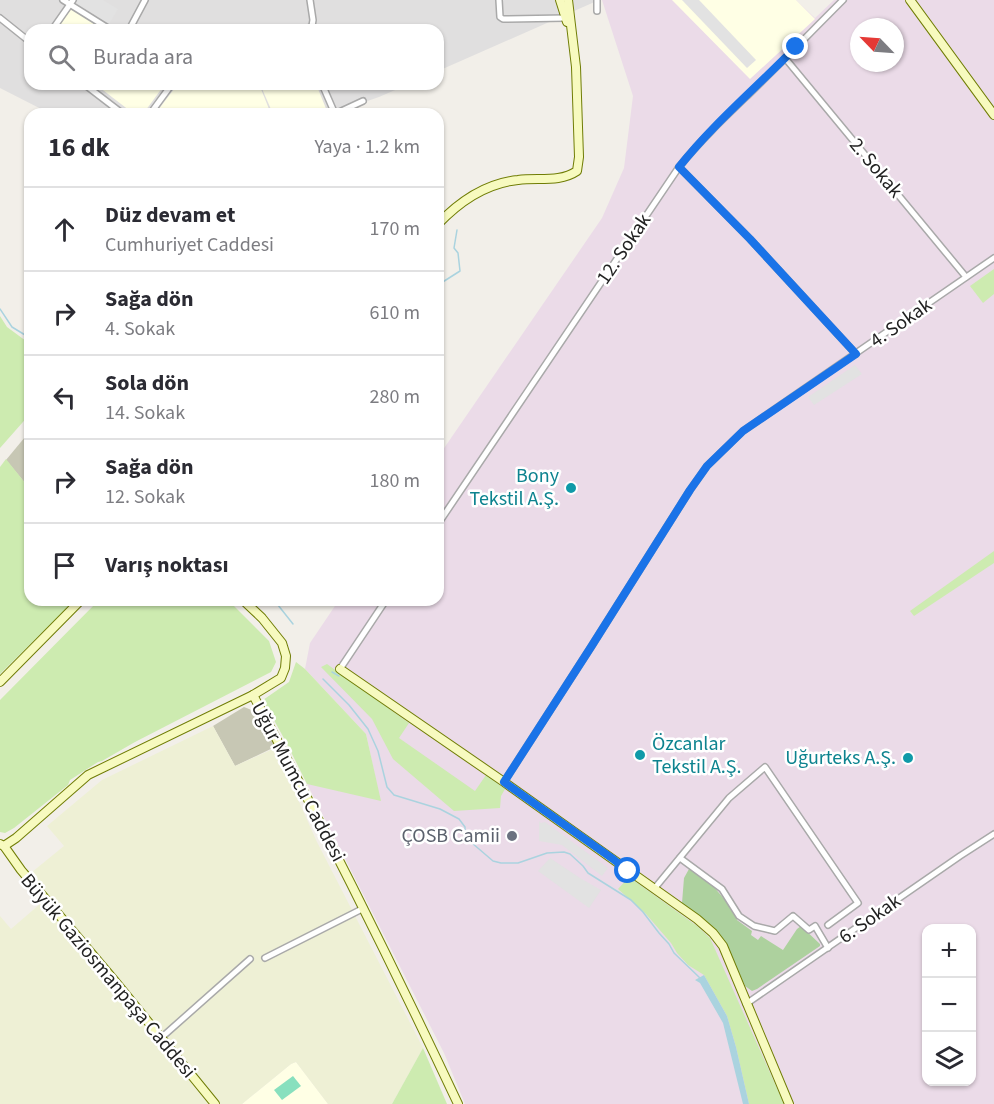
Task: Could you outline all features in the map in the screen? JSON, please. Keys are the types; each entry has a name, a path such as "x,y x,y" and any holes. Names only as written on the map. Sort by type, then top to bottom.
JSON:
{"street":[{"path":"63,0 71,2 102,24"},
{"path":"132,24 145,0"},
{"path":"310,0 313,24"},
{"path":"499,0 500,17 503,19 566,18"},
{"path":"560,0 575,52"},
{"path":"444,217 489,186 517,180 560,178 570,176 577,171 579,157 575,52 568,0"},
{"path":"597,0 597,11"},
{"name":"12. Sokak","path":"444,515 679,167 720,121 843,0"},
{"path":"910,0 994,115"},
{"path":"56,24 71,2"},
{"path":"0,18 24,37"},
{"name":"2. Sokak","path":"785,58 966,277"},
{"path":"92,90 115,108"},
{"path":"154,108 168,90"},
{"path":"325,90 332,108"},
{"path":"348,108 363,101"},
{"path":"679,167 750,239 856,354"},
{"name":"4. Sokak","path":"504,782 707,466 743,431 994,258"},
{"path":"0,682 75,606"},
{"path":"249,606 282,643 286,656 281,678 253,695"},
{"path":"383,606 340,669 698,919 723,946 789,1104"},
{"name":"Uğur Mumcu Caddesi","path":"1,846 16,838 88,775 253,695 308,796 458,1104"},
{"path":"654,889 729,798 765,767 858,903 828,925"},
{"name":"6. Sokak","path":"746,1004 994,834"},
{"name":"Büyük Gaziosmanpaşa Caddesi","path":"1,846 215,1104"},
{"path":"680,858 722,889 740,916 754,926 775,931 793,916 809,930 815,926 828,948"},
{"path":"265,958 364,908"},
{"path":"161,1038 250,959"}],"shaded area":[{"path":"0,0 599,0 444,68 444,24 24,24 24,90 395,90 347,108 39,108 0,88"},
{"path":"77,0 103,0 118,9 109,24 76,3"},
{"path":"602,0 796,0 815,18 834,0 994,0 994,1104 465,1104 444,1053 306,782 380,800 366,734 305,669 310,643 335,606 444,606 444,448 602,218 624,168 633,96"},
{"path":"672,0 796,0 815,19 750,79"},
{"path":"682,0 699,0 756,60 747,68"},
{"path":"70,8 95,24 59,24"},
{"path":"103,90 161,90 147,108 126,108"},
{"path":"173,90 261,90 269,108 160,108"},
{"path":"263,90 318,90 326,108 270,108"},
{"path":"855,365 862,374 814,405 808,397"},
{"path":"24,438 24,482 6,460"},
{"path":"244,707 254,711 267,727 277,746 235,766 213,726"},
{"path":"213,726 235,766 275,748 317,842 423,1048 392,1104 328,1104 296,1062 242,1104 0,1104 0,916 11,929 40,904 21,881 64,846 47,826 102,780"},
{"path":"539,821 545,822 608,868 602,876 562,845 539,841"},
{"path":"550,858 601,890 589,908 538,871"},
{"path":"296,1062 328,1104 242,1104 291,1064"}],"green space":[{"path":"994,269 994,294 983,303 970,286"},
{"path":"0,316 7,327 24,340 24,421 0,448"},
{"path":"6,459 24,482 24,606 69,606 0,674 0,467"},
{"path":"994,551 994,563 914,616 910,611"},
{"path":"93,606 234,606 269,641 276,662 271,672 98,762 70,780 68,785 5,833 0,832 0,700"},
{"path":"296,662 366,734 381,801 307,784 263,700 289,682"},
{"path":"327,664 409,723 399,738 475,791 486,775 505,789 501,796 500,808 454,811 393,759 372,719 321,667"},
{"path":"691,868 714,887 735,912 737,920 752,931 751,935 758,940 761,936 783,950 801,926 820,946 752,991 745,986 728,948 716,930 682,903 684,878"},
{"path":"629,877 710,938 784,1104 749,1104 727,1016 704,975 688,965 646,914 618,889"},
{"path":"423,1048 447,1104 392,1104"},
{"path":"293,1076 301,1086 282,1100 274,1090"}],"water":[{"path":"704,975 727,1016 749,1104 743,1104 723,1023 700,983 695,980"}],"waterway":[{"path":"444,281 460,271 458,253 454,248 457,230"},
{"path":"0,309 12,327 24,334"},
{"path":"279,606 293,624"},
{"path":"332,672 339,676"},
{"path":"323,679 349,705 368,729 378,751 387,787 394,795 440,809 459,819 465,827 465,837 493,861 518,863 547,853 570,854 588,873 631,900 674,953 700,978"}],"place":[{"name":"Bony Tekstil A.Ş.","path":"571,488"},
{"name":"Özcanlar Tekstil A.Ş.","path":"640,755"},
{"name":"Uğurteks A.Ş.","path":"908,758"},
{"name":"ÇOSB Camii","path":"512,836"}],"route":[{"path":"628,871 504,782 699,475 743,431 856,354 750,239 679,167 720,121 796,47"}]}
